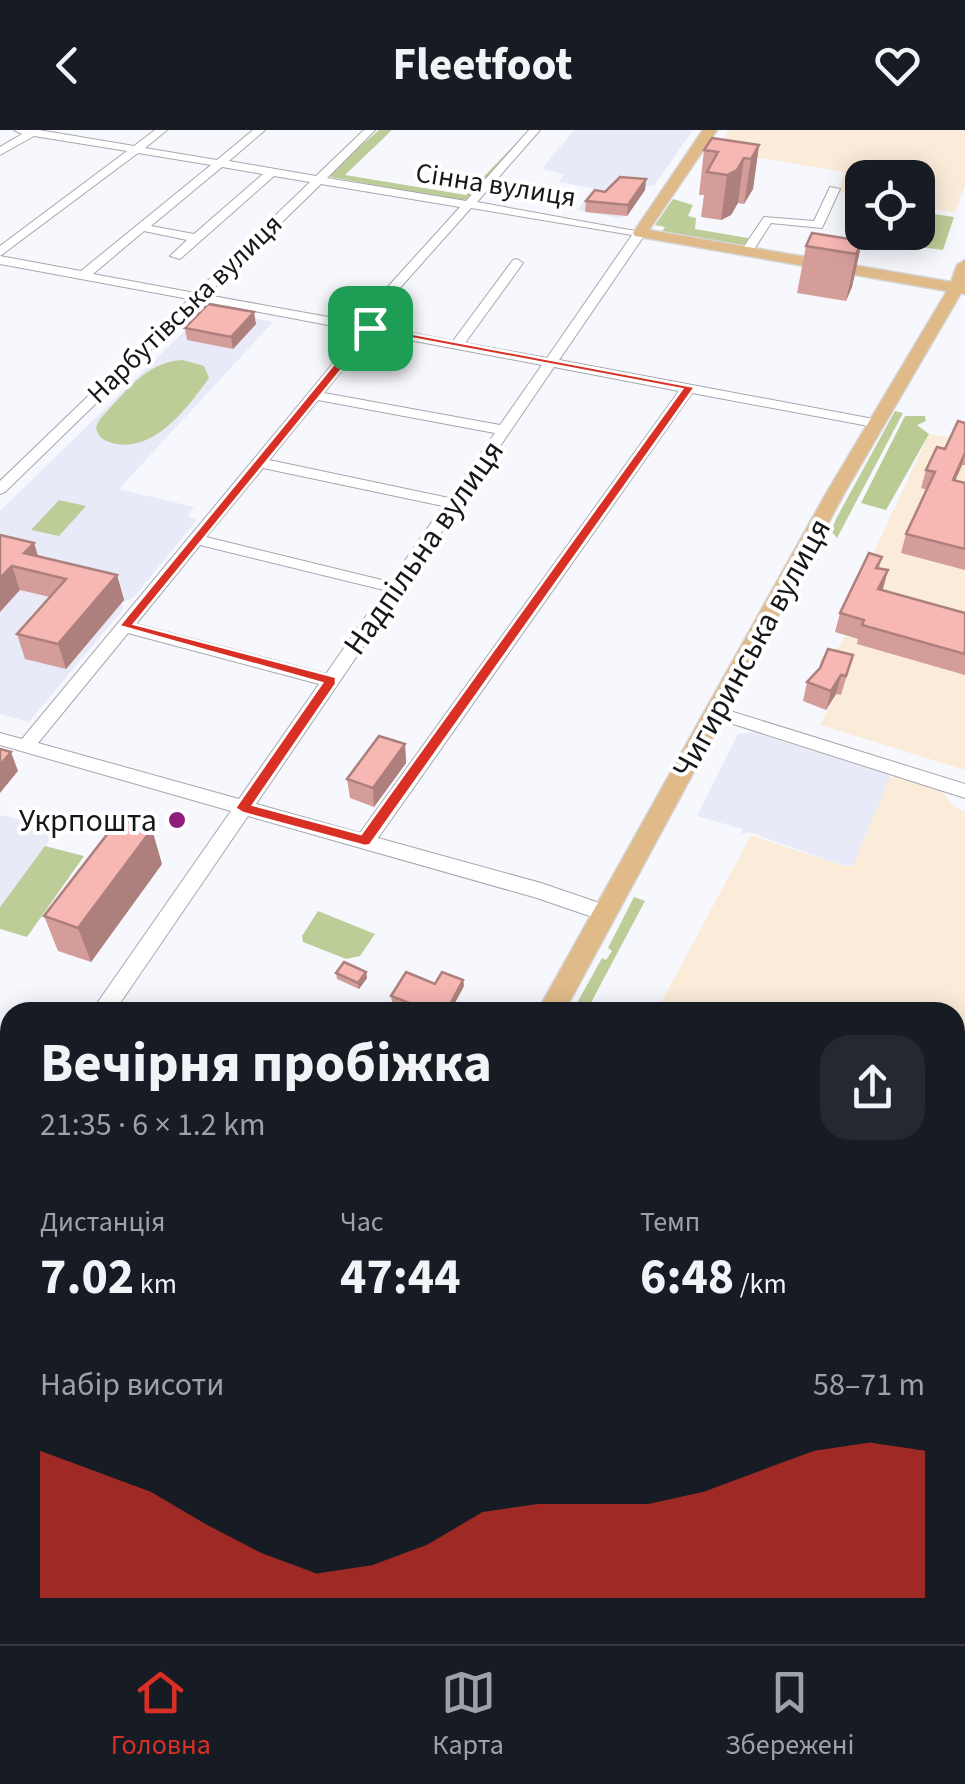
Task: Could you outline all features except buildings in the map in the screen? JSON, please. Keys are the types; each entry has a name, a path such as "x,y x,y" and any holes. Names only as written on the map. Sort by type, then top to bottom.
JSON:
{"main road":[{"name":"Надпільна вулиця","path":"640,233 710,130"},
{"name":"Сінна вулиця","path":"640,233 961,288"},
{"name":"Чигиринська вулиця","path":"556,1002 874,423 961,288 965,264"}],"street":[{"name":"Сінна вулиця","path":"19,130 640,233"},
{"path":"0,252 162,130"},
{"path":"84,275 260,130"},
{"name":"Нарбутівська вулиця","path":"0,489 370,130"},
{"path":"26,746 260,464 365,327 535,130"},
{"path":"0,152 34,131"},
{"path":"176,256 272,172"},
{"path":"747,251 768,219 818,225 834,189"},
{"path":"140,227 196,238"},
{"name":"Надпільна вулиця","path":"109,1002 640,233"},
{"path":"0,260 874,423"},
{"path":"458,343 517,263"},
{"path":"365,840 689,387"},
{"path":"315,396 504,430"},
{"path":"260,464 453,504"},
{"path":"197,540 395,588"},
{"path":"126,626 331,680"},
{"path":"714,712 965,791"},
{"path":"0,740 541,890 604,914"}],"shaded area":[{"path":"574,130 693,130 654,186 643,186 645,190 627,216 617,218 568,208 578,209 593,188 559,182 564,174 542,169"},
{"path":"729,130 965,130 965,185 955,213 935,210 935,160 845,160 845,193 839,192 844,172 749,156 722,142"},
{"path":"207,309 273,322 119,489 194,507 187,516 197,520 133,598 121,603 124,608 29,722 0,714 0,511"},
{"path":"929,434 965,440 965,616 858,586"},
{"path":"845,636 965,669 965,770 820,725 836,694 841,694 820,664 820,658 840,646"},
{"path":"753,732 887,773 890,777 854,866 844,866 749,832 741,834 742,829 697,816 738,734"},
{"path":"890,777 904,777 939,788 954,807 965,811 965,1002 661,1002 751,835 853,866"},
{"path":"0,815 59,828 0,907"}],"green space":[{"path":"379,130 392,130 345,175 466,195 529,130 469,198 462,201 331,177 329,173"},
{"path":"673,199 693,205 688,216 696,218 695,229 748,238 748,246 661,233 665,227 655,225"},
{"path":"935,214 954,217 943,250 935,249"},
{"path":"183,360 204,366 209,378 168,426 142,442 127,445 101,438 96,427 100,419 137,380 158,366"},
{"path":"895,411 903,413 837,538 831,531 837,517"},
{"path":"905,416 925,416 926,421 917,425 929,434 886,510 861,503"},
{"path":"59,500 86,506 59,536 31,530"},
{"path":"45,846 84,856 27,937 0,929 0,907"},
{"path":"634,897 645,901 591,1002 578,1002 602,958 606,960 612,951 608,948"},
{"path":"318,911 375,934 360,956 346,959 303,942 302,936"}],"place":[{"name":"Укрпошта","path":"177,820"}],"route":[{"path":"370,328 689,387 365,840 243,808 331,680 126,626 370,328"}]}
